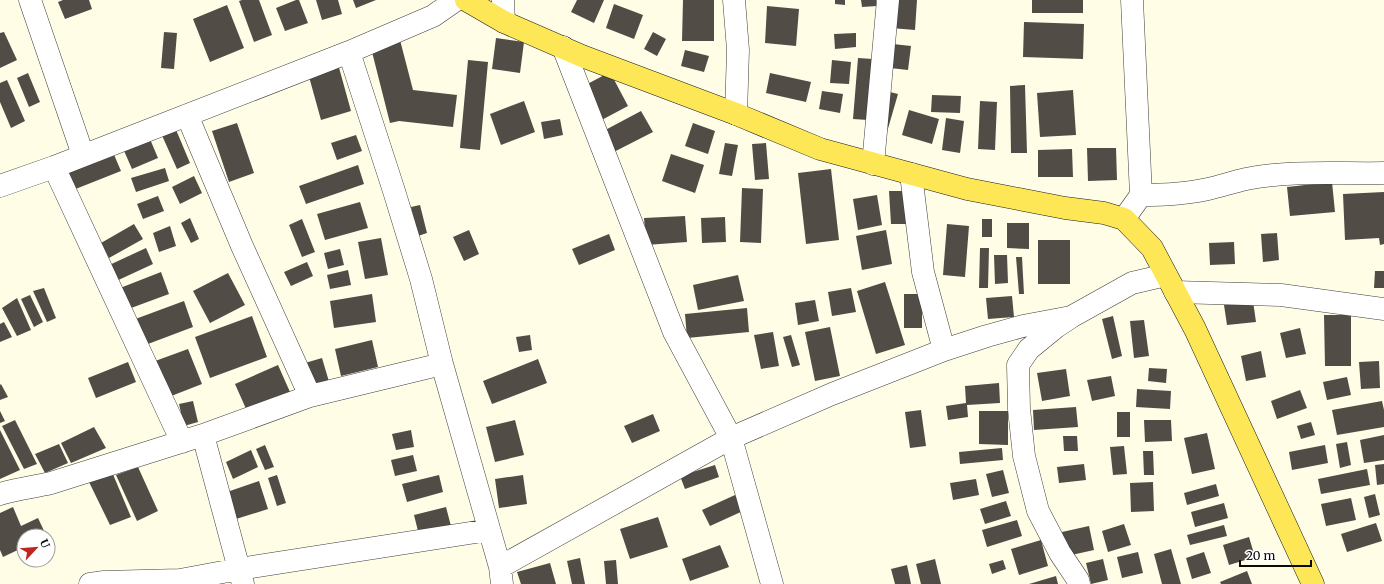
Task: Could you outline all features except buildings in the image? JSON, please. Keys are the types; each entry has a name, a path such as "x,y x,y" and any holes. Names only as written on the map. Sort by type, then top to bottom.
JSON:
{"main road":[{"path":"466,0 504,22 562,47 736,114 820,149 967,189 1065,208 1104,213 1124,219 1152,248 1195,329 1313,584"}],"street":[{"path":"30,0 83,155"},
{"path":"0,186 54,167 349,52 433,16 456,0"},
{"path":"503,0 504,22"},
{"path":"734,0 738,50 736,114"},
{"path":"872,164 888,0"},
{"path":"1124,219 1141,195 1132,0"},
{"path":"562,47 674,332 731,438 772,584"},
{"path":"349,52 421,279 442,364 501,575 731,438 832,394 944,350 1023,326 1071,317"},
{"path":"187,115 242,246 310,396"},
{"path":"54,167 182,442"},
{"path":"1141,195 1173,194 1208,189 1246,179 1271,176 1300,174 1384,173"},
{"path":"911,174 923,272 944,350"},
{"path":"1079,584 1078,580 1060,553 1038,511 1024,456 1019,409 1018,365 1030,350 1056,327 1071,317 1132,283 1170,283 1281,295 1384,309"},
{"path":"0,494 39,486 182,442 310,396 442,364"},
{"path":"203,435 241,576"},
{"path":"90,584 104,582 180,580 241,576 489,530"}]}
